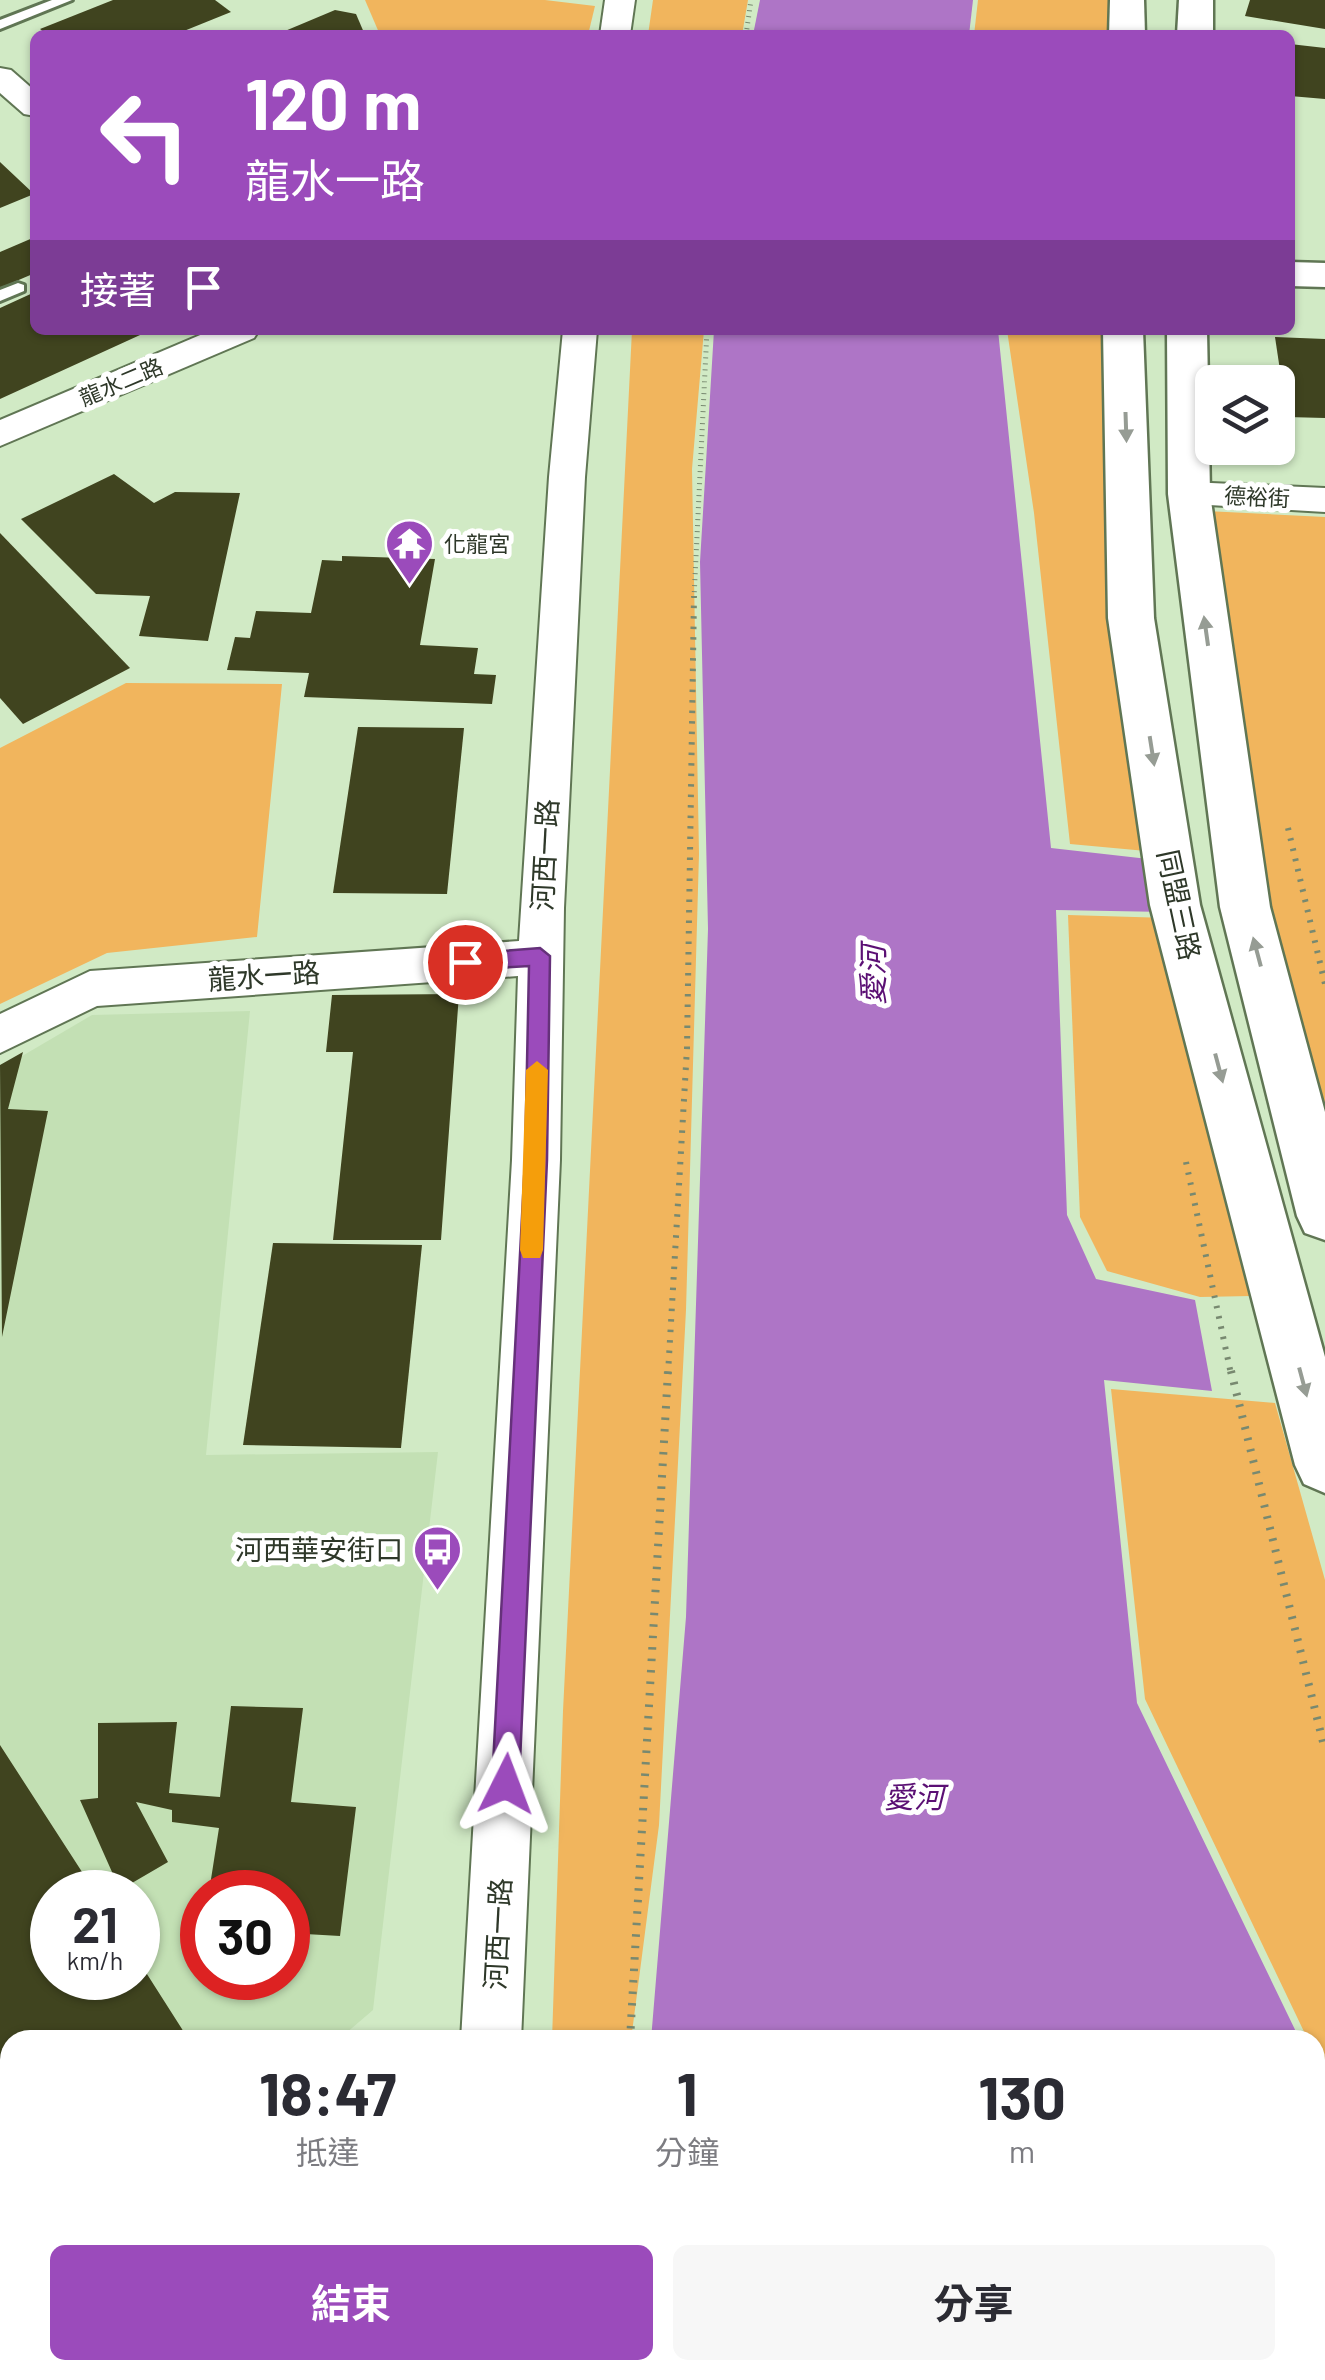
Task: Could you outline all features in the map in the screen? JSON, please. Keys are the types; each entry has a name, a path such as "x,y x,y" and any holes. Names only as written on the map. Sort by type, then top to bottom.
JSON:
{"street":[{"path":"617,30 620,0"},
{"path":"1126,30 1127,0"},
{"path":"1195,30 1196,0"},
{"path":"0,77 30,103"},
{"path":"1295,274 1325,275"},
{"name":"龍水二路","path":"0,434 230,335"},
{"name":"河西一路","path":"492,2030 536,1160 540,956 567,477 567,335"},
{"name":"同盟三路","path":"1123,335 1131,618 1176,906 1325,1465"},
{"path":"1187,335 1189,494 1245,906 1325,1216"},
{"name":"德裕街","path":"1189,494 1325,500"},
{"name":"龍水一路","path":"0,1035 90,988 540,956"}],"lane":[{"path":"0,25 65,0"},
{"path":"0,296 18,288"}],"path":[{"path":"747,30 751,0"},
{"path":"631,2030 687,1048 692,643 706,335"}],"shaded area":[{"path":"365,0 545,0 595,6 589,30 378,30"},
{"path":"653,0 748,0 743,30 649,30"},
{"path":"978,0 1123,0 1120,30 975,30"},
{"path":"632,335 704,335 692,469 699,854 686,1310 659,1825 632,2030 552,2030 563,1711"},
{"path":"1008,335 1115,335 1157,852 1070,844 1034,513"},
{"path":"1206,511 1325,517 1325,1116 1270,902"},
{"path":"126,683 282,684 257,937 107,953 0,1004 0,748"},
{"path":"1068,915 1168,918 1251,1296 1200,1297 1107,1271 1080,1217"},
{"path":"250,1011 206,1455 438,1452 373,2010 350,2030 0,2030 0,1069 92,1015"},
{"path":"1111,1389 1275,1403 1325,1580 1325,2030 1303,2030 1145,1699"}],"water":[{"path":"760,0 973,0 970,30 754,30"},
{"name":"愛河","path":"714,335 999,335 1051,848 1157,860 1166,912 1056,910 1067,1215 1096,1279 1195,1300 1212,1391 1104,1380 1137,1703 1295,2030 652,2030 686,1617 708,929 700,562"}],"building":[{"path":"113,0 215,0 231,12 186,30 40,29"},
{"path":"1250,0 1325,0 1325,29 1245,16"},
{"path":"335,10 356,14 363,30 287,30"},
{"path":"1295,45 1325,48 1325,99 1295,96"},
{"path":"0,162 30,190 30,196 0,208"},
{"path":"30,239 30,275 0,288 0,252"},
{"path":"30,294 30,335 140,335 0,399 0,308"},
{"path":"1275,337 1325,339 1325,418 1295,417 1295,365 1279,365"},
{"path":"114,474 154,503 175,492 240,493 208,641 139,636 150,596 96,594 21,519"},
{"path":"0,533 130,668 23,724 0,698"},
{"path":"342,556 435,559 420,645 478,648 474,674 496,675 492,704 304,697 309,673 227,670 235,637 250,638 256,611 311,613 322,560 342,561"},
{"path":"358,727 464,728 447,894 333,893"},
{"path":"459,994 441,1240 333,1240 353,1052 326,1052 332,995"},
{"path":"23,1052 8,1109 48,1111 2,1337 0,1065"},
{"path":"273,1243 422,1245 401,1448 243,1445"},
{"path":"231,1706 303,1708 291,1802 356,1807 340,1936 310,1934 310,1870 212,1870 219,1828 172,1822 172,1810 136,1802 168,1862 154,1870 111,1870 80,1800 98,1798 98,1723 177,1722 169,1793 220,1797"},
{"path":"0,1745 81,1870 30,1870 30,2000 160,2000 160,1995 183,2030 0,2030"}],"slow traffic":[{"path":"531,1250 537,1070"}],"place":[{"name":"化龍宮","path":"409,586"},
{"name":"河西華安街口","path":"438,1592"}],"route":[{"path":"465,962 540,956 536,1160 506,1784"}]}
